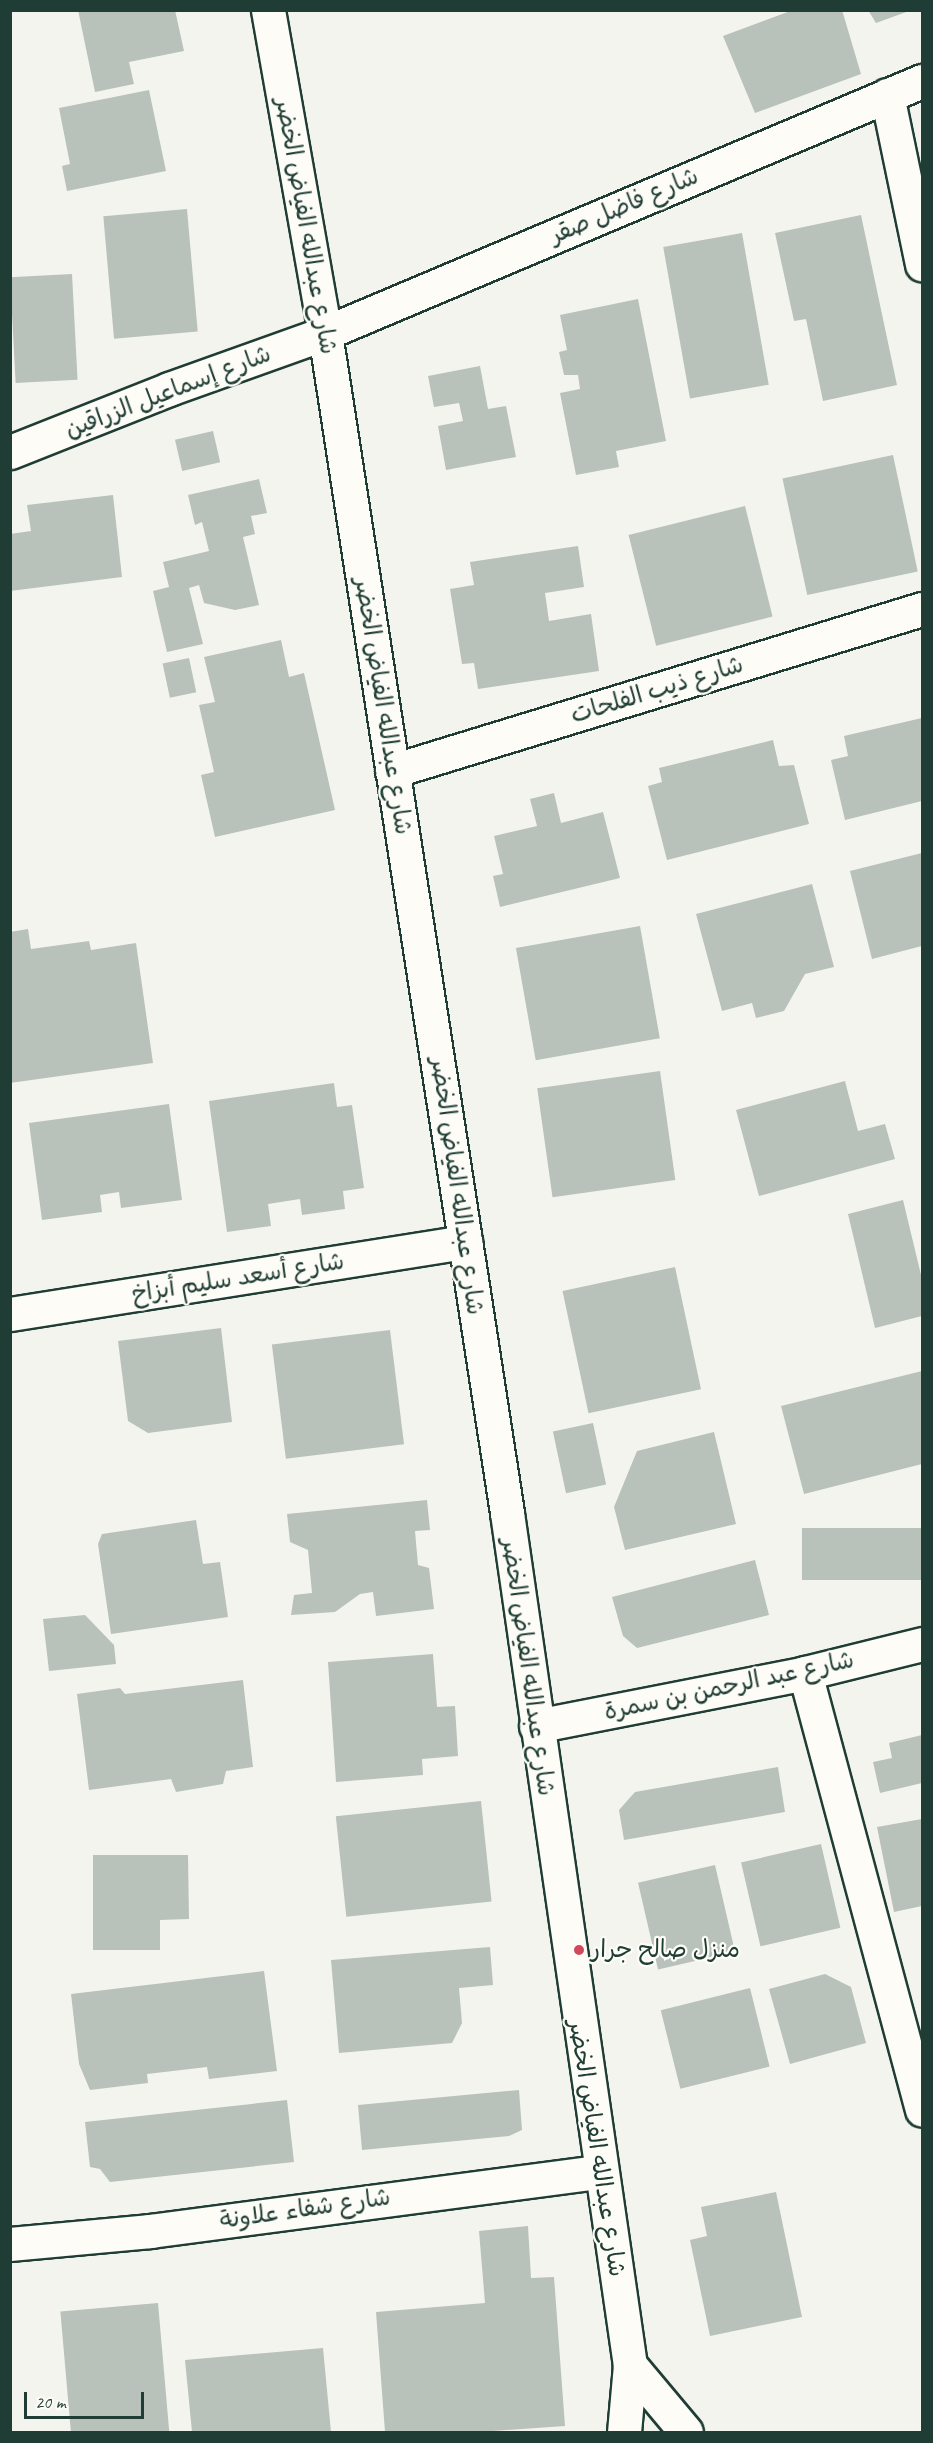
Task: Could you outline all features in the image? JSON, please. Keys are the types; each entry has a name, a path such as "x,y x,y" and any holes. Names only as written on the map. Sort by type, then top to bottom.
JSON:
{"street":[{"name":"شارع عبدالله الفياض الخضر","path":"268,10 325,333 465,1242 599,2172 630,2365 624,2433"},
{"name":"شارع فاضل صقر","path":"325,333 922,81"},
{"path":"887,95 922,264"},
{"name":"شارع إسماعيل الزراقين","path":"10,452 169,389 325,333"},
{"name":"شارع ذيب الفلحات","path":"392,771 922,609"},
{"name":"شارع أسعد سليم أبزاخ","path":"10,1314 465,1242"},
{"name":"شارع عبد الرحمن بن سمرة","path":"536,1726 805,1673 922,1644"},
{"path":"805,1673 922,2110"},
{"name":"شارع شفاء علاونة","path":"10,2244 150,2231 599,2172"},
{"path":"630,2365 686,2433"}],"building":[{"path":"78,10 175,10 184,51 129,62 134,84 95,92"},
{"path":"793,10 842,10 861,74 755,113 723,36"},
{"path":"868,10 909,10 909,11 876,23"},
{"path":"149,90 166,171 67,191 62,166 70,164 59,108"},
{"path":"187,209 198,332 114,339 103,216"},
{"path":"861,215 897,385 823,401 806,319 794,321 775,233"},
{"path":"742,233 769,385 690,399 663,247"},
{"path":"72,274 78,380 16,383 10,277"},
{"path":"638,299 666,441 616,451 619,467 576,475 560,393 580,389 578,375 564,375 559,352 567,350 560,315"},
{"path":"480,366 488,409 506,406 516,457 446,470 438,426 463,421 459,403 434,407 428,376"},
{"path":"213,431 220,462 182,471 175,440"},
{"path":"893,455 918,571 807,595 782,478"},
{"path":"259,479 267,513 251,516 255,534 243,537 259,605 235,610 204,603 199,585 189,588 203,644 167,652 153,591 169,587 163,562 209,551 202,522 195,525 188,495"},
{"path":"113,495 122,577 10,591 10,534 31,531 27,505"},
{"path":"745,506 773,617 656,646 629,535"},
{"path":"578,546 584,587 545,593 549,621 591,614 599,671 478,689 474,663 462,664 450,589 474,585 470,562"},
{"path":"281,640 289,677 304,673 335,810 215,837 201,775 214,772 199,705 215,702 204,657"},
{"path":"189,658 196,692 170,698 163,664"},
{"path":"922,718 922,801 845,820 831,760 848,756 844,736"},
{"path":"773,740 779,766 794,765 809,824 667,860 648,786 662,782 659,768"},
{"path":"554,793 561,823 603,812 620,878 500,907 493,876 503,874 494,836 537,826 530,799"},
{"path":"922,853 922,946 872,959 850,871"},
{"path":"812,884 834,967 805,974 784,1011 756,1018 752,1003 722,1011 696,914"},
{"path":"640,926 660,1038 536,1060 516,948"},
{"path":"28,929 31,949 89,941 91,950 136,943 153,1063 10,1083 10,932"},
{"path":"660,1071 675,1180 553,1197 537,1088"},
{"path":"845,1081 858,1131 885,1124 895,1159 759,1196 736,1110"},
{"path":"334,1083 337,1107 352,1105 364,1188 343,1191 345,1209 302,1215 300,1199 268,1204 271,1226 227,1232 209,1101"},
{"path":"169,1104 182,1200 121,1208 119,1192 100,1195 102,1212 42,1220 29,1123"},
{"path":"903,1200 922,1279 922,1316 875,1328 848,1214"},
{"path":"675,1267 701,1389 589,1413 563,1291"},
{"path":"221,1328 232,1422 148,1433 128,1421 118,1341"},
{"path":"390,1330 404,1444 286,1459 272,1345"},
{"path":"922,1371 922,1464 804,1494 781,1406"},
{"path":"593,1423 606,1485 566,1493 553,1432"},
{"path":"714,1432 736,1524 625,1550 614,1507 637,1451"},
{"path":"427,1500 430,1530 415,1531 418,1565 429,1568 434,1609 376,1616 373,1592 360,1594 335,1612 291,1615 294,1595 312,1593 308,1550 290,1542 287,1514"},
{"path":"196,1520 203,1564 220,1562 228,1617 111,1634 98,1544 102,1534"},
{"path":"802,1528 922,1528 922,1580 802,1580"},
{"path":"755,1560 769,1615 637,1648 623,1636 612,1597"},
{"path":"85,1615 114,1645 116,1664 49,1671 43,1619"},
{"path":"433,1654 437,1707 455,1706 458,1756 422,1759 423,1775 336,1782 328,1662"},
{"path":"243,1680 253,1767 226,1771 223,1784 176,1792 171,1779 89,1790 77,1694 120,1688 125,1694"},
{"path":"922,1735 922,1783 880,1793 873,1762 892,1758 889,1743"},
{"path":"778,1767 785,1812 624,1840 619,1810 635,1792"},
{"path":"481,1801 492,1901 346,1917 336,1816"},
{"path":"922,1819 922,1906 894,1912 877,1827"},
{"path":"821,1844 840,1928 760,1946 741,1862"},
{"path":"93,1855 188,1855 189,1919 160,1920 160,1950 93,1950"},
{"path":"715,1865 735,1952 658,1969 638,1883"},
{"path":"490,1947 493,1985 459,1988 462,2023 452,2043 339,2053 331,1960"},
{"path":"264,1971 277,2071 209,2079 207,2067 147,2074 148,2083 90,2090 79,2064 71,1994"},
{"path":"825,1974 851,1987 866,2043 790,2064 769,1989"},
{"path":"750,1988 770,2067 680,2089 661,2010"},
{"path":"519,2090 522,2130 509,2136 362,2150 358,2105"},
{"path":"287,2100 294,2162 110,2182 100,2169 90,2167 85,2122"},
{"path":"776,2192 802,2317 710,2336 690,2240 707,2236 701,2207"},
{"path":"528,2226 531,2278 554,2277 565,2426 479,2432 385,2432 376,2312 485,2303 479,2231"},
{"path":"158,2303 169,2432 71,2432 60,2312"},
{"path":"323,2348 331,2432 192,2432 185,2360"}],"place":[{"name":"منزل صالح جرار","path":"579,1950"}]}
